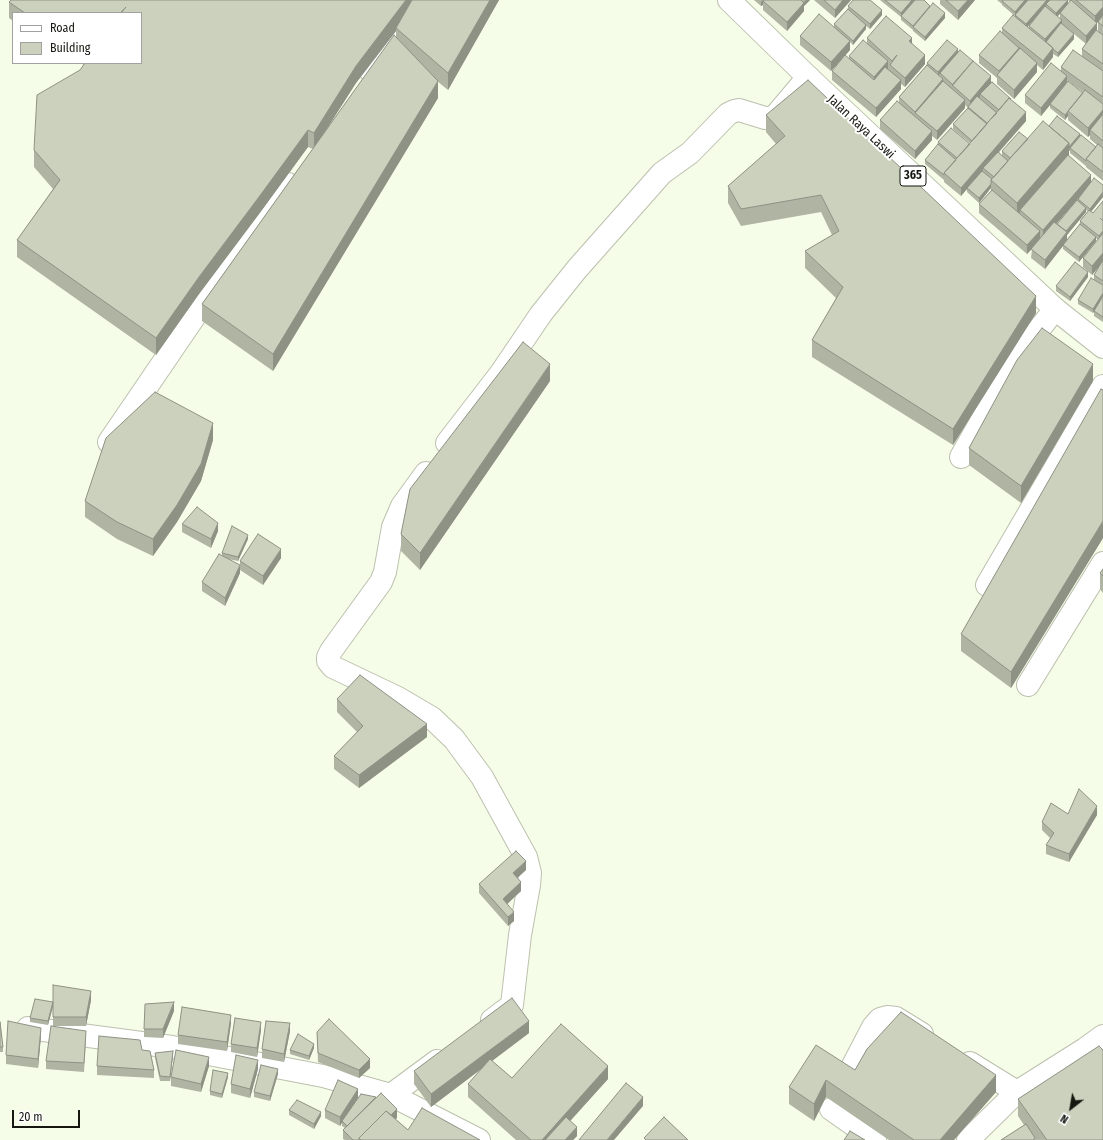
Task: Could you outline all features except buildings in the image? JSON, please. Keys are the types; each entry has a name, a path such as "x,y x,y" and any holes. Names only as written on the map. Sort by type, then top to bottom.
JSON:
{"street":[{"path":"360,84 418,0"},
{"name":"Jalan Raya Laswi","path":"729,0 808,77 1055,309 1103,347"},
{"path":"474,1033 512,1005 520,935 529,886 530,873 526,857 482,777 454,739 432,718 398,698 333,667 330,664 328,657 381,582 385,572 393,527 402,506 466,416 501,372 541,314 577,269 662,174 690,153 728,114 739,110 765,118 770,118 776,115 808,77"},
{"path":"109,442 246,241 300,168"},
{"path":"961,457 1009,372 1026,346 1055,309"},
{"path":"987,585 1103,386"},
{"path":"1028,685 1103,563"},
{"path":"849,1073 873,1027 880,1019 887,1017 896,1018 937,1042"},
{"path":"28,1028 172,1047 323,1076 391,1096 479,1140"},
{"path":"968,1140 1017,1092 1102,1038"},
{"path":"391,1096 455,1048"},
{"path":"957,1055 1017,1092"},
{"path":"831,1109 875,1140"}]}
